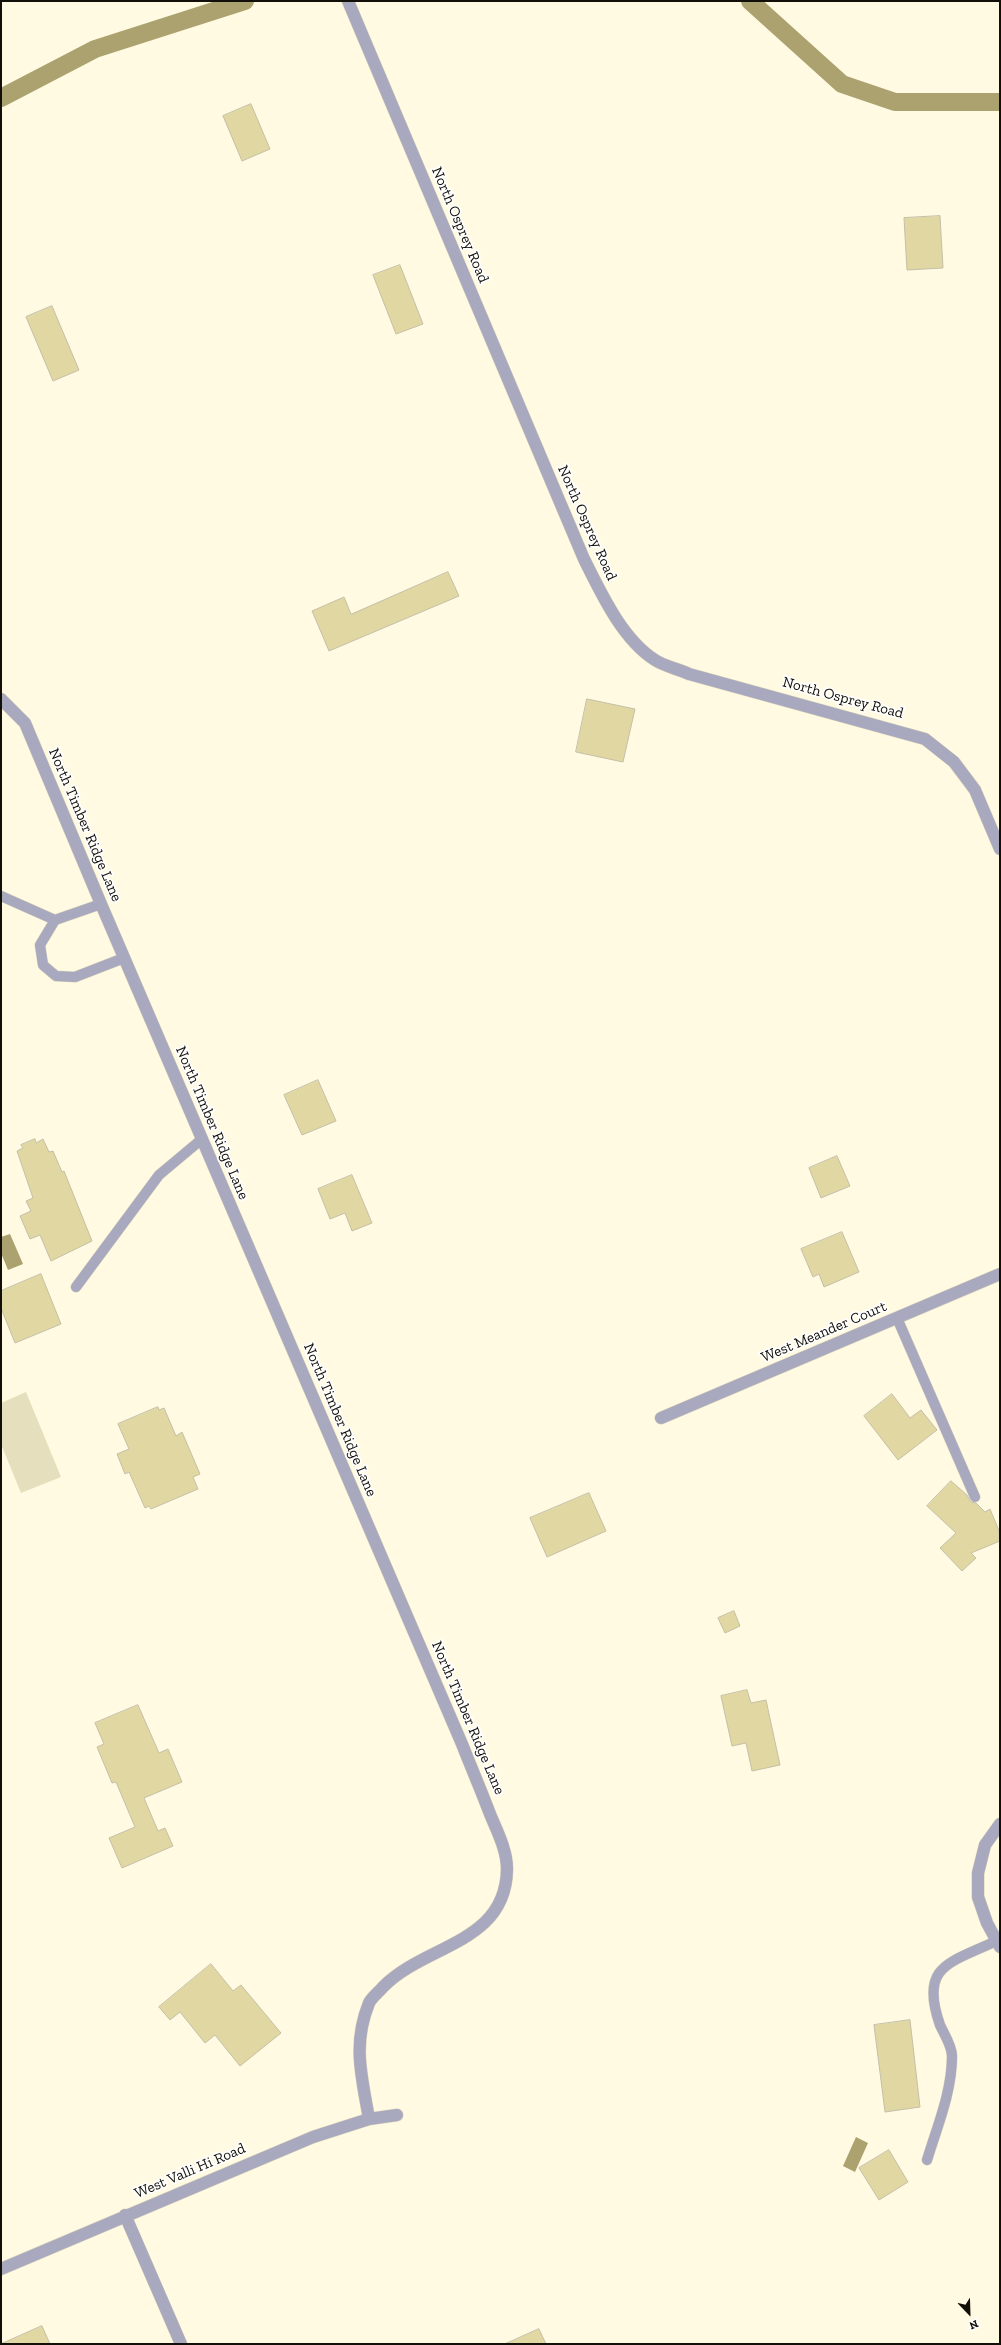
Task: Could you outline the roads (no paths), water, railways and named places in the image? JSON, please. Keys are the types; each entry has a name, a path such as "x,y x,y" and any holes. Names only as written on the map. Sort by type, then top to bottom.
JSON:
{"street":[{"name":"North Osprey Road","path":"348,1 584,559 611,611 625,632 654,660 689,674 925,739 954,762 975,790 1000,849"},
{"name":"North Timber Ridge Lane","path":"1,699 25,723 124,958 462,1744 502,1844 507,1867 506,1888 498,1908 480,1927 458,1942 414,1965 390,1980 370,2001 361,2031 358,2057 369,2119"},
{"name":"West Meander Court","path":"661,1418 1000,1274"},
{"path":"998,1944 987,1924 978,1897 978,1873 985,1846 1000,1824"},
{"name":"West Valli Hi Road","path":"1,2269 125,2215 313,2137 369,2119 397,2115"},
{"path":"125,2215 181,2344"}],"lane":[{"path":"1,896 55,920"},
{"path":"101,904 55,920 40,945 43,965 56,976 75,977 124,958"},
{"path":"76,1287 159,1176 202,1139"},
{"path":"897,1318 975,1497"},
{"path":"927,2160 946,2101 952,2054 940,2023 934,1998 935,1979 945,1966 998,1944"}],"waterway":[{"path":"1,98 95,49 245,1"},
{"path":"750,1 842,84 895,102 1000,102"}]}
